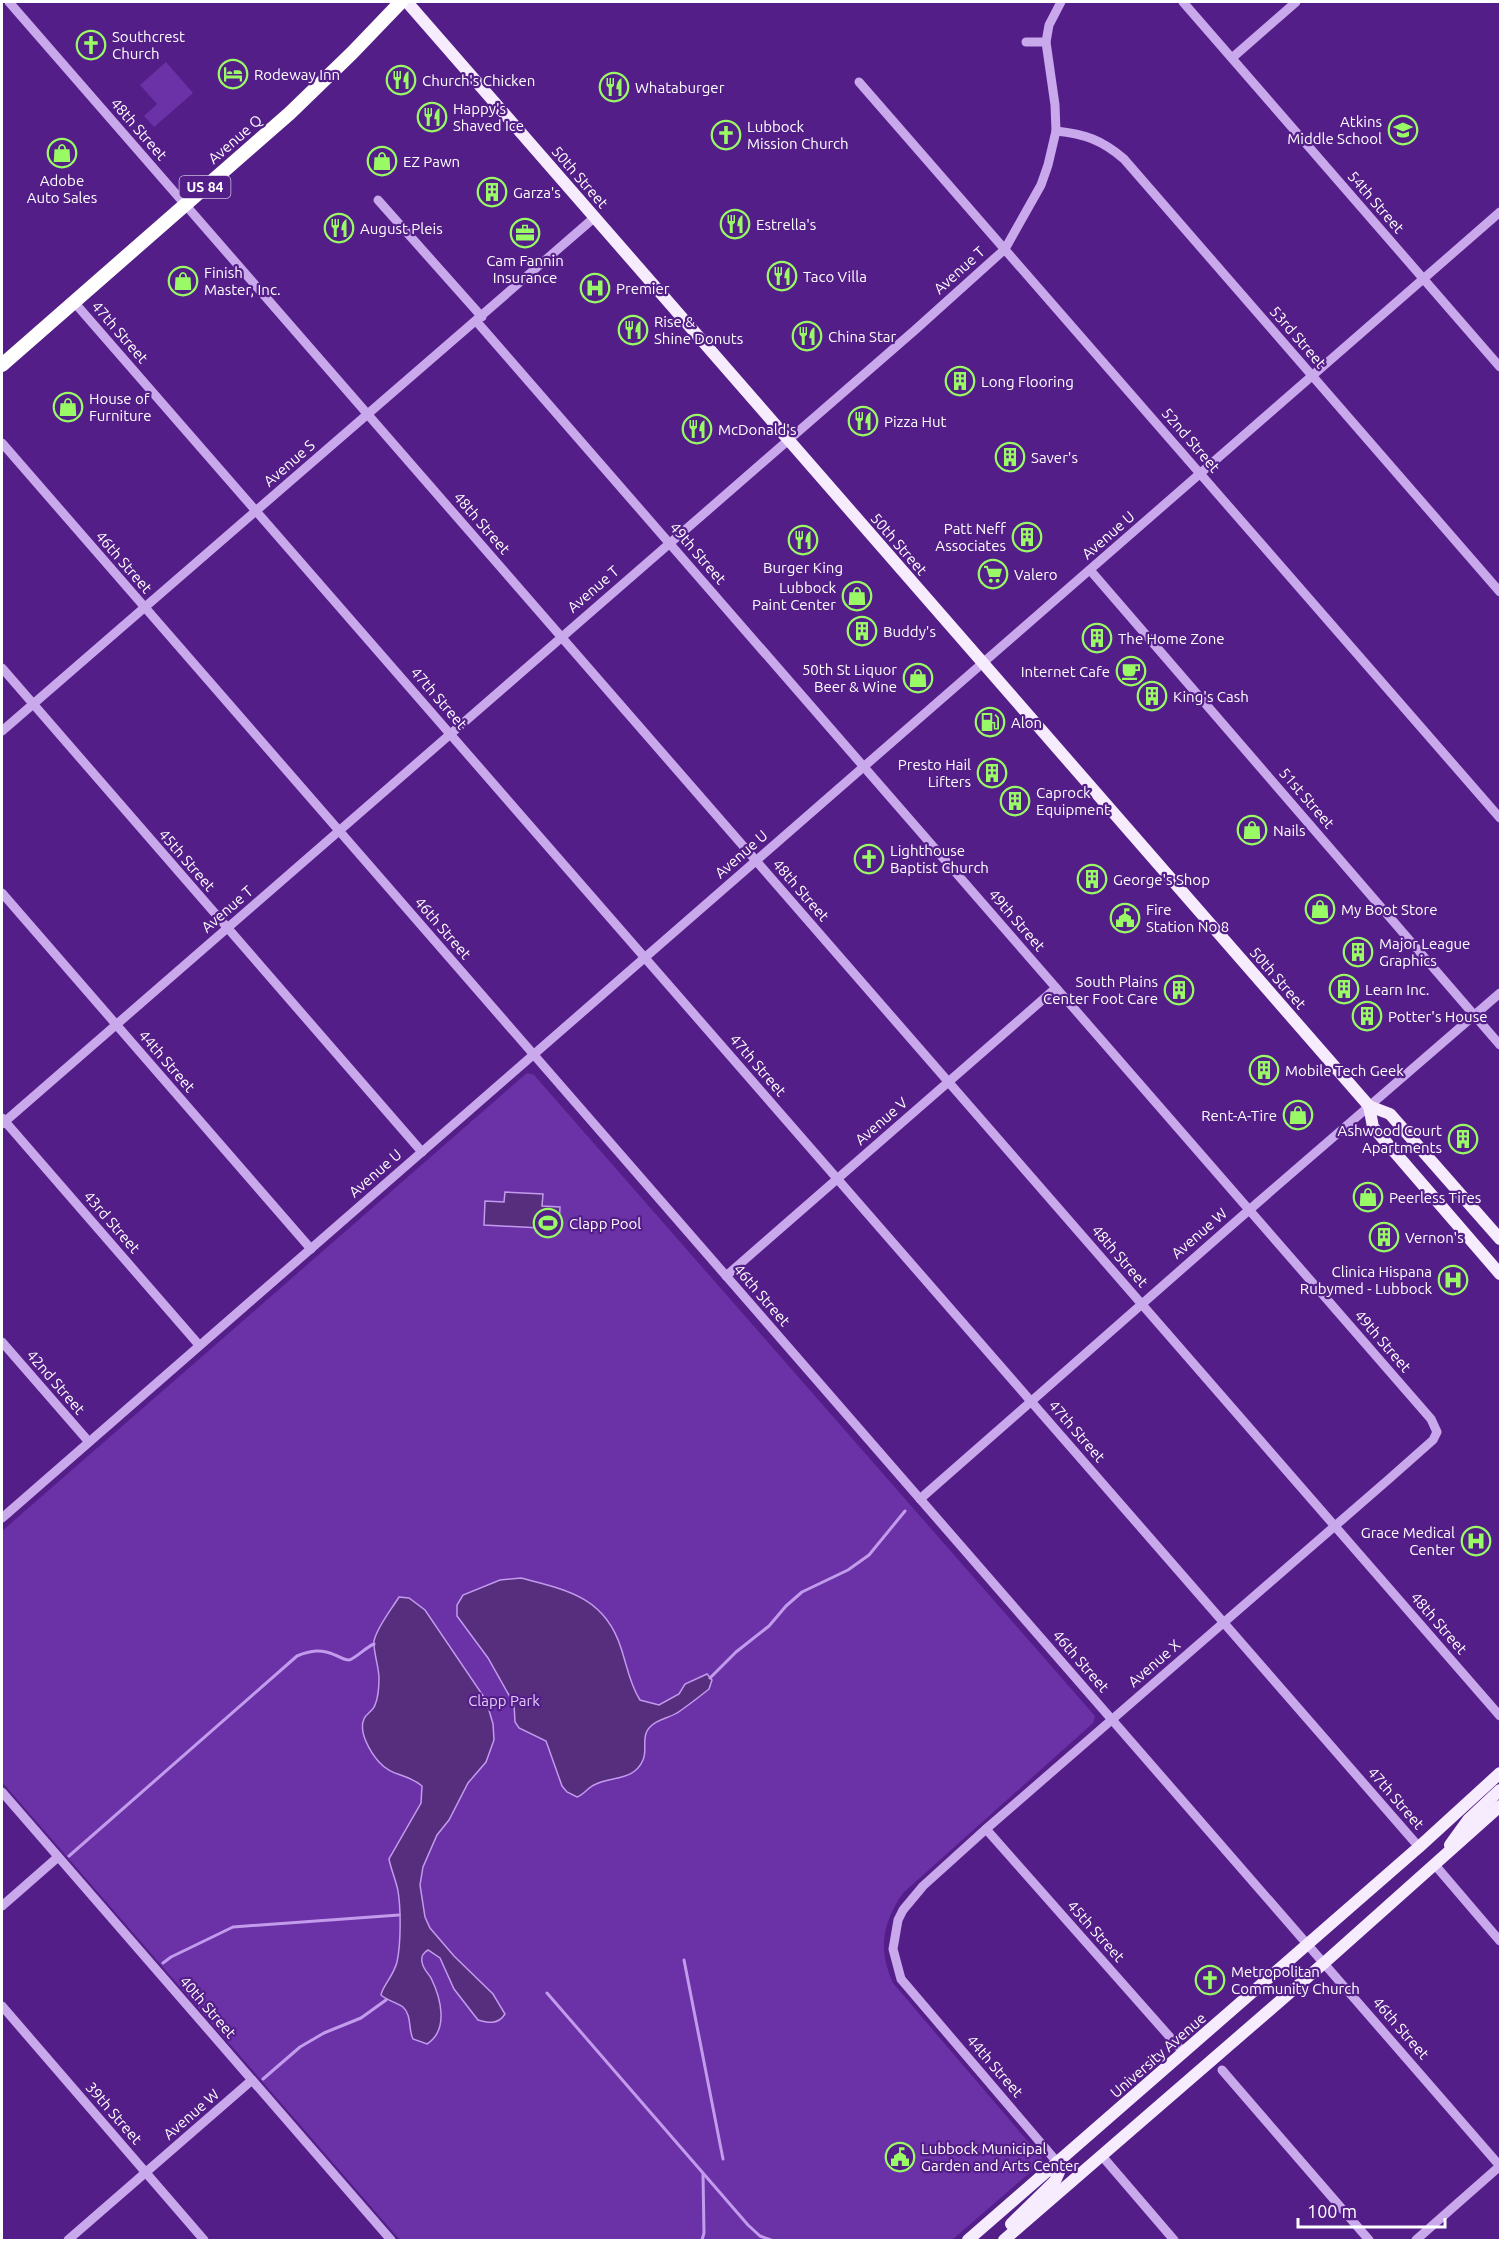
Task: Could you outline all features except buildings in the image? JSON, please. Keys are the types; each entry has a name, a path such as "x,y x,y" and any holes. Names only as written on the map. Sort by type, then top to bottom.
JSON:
{"highway":[{"name":"Avenue Q","path":"2,365 321,84 401,2"}],"main road":[{"name":"50th Street","path":"407,2 1369,1106 1390,1114 1500,1239"},
{"name":"50th Street","path":"1369,1106 1372,1127 1500,1274"},
{"name":"University Avenue","path":"970,2239 1419,1847 1500,1773"},
{"path":"1435,1865 1468,1820 1500,1790"},
{"path":"1004,2241 1324,1963 1500,1806"},
{"path":"997,2241 1055,2181 1059,2172 1058,2162"}],"street":[{"name":"48th Street","path":"9,2 1500,1716"},
{"name":"Avenue T","path":"2,1121 339,832 1005,249 1041,185 1056,131 1055,105 1046,42 1049,25 1061,2"},
{"name":"54th Street","path":"1182,2 1500,368"},
{"path":"1232,58 1296,2"},
{"path":"1026,42 1046,42"},
{"name":"52nd Street","path":"859,82 1500,818"},
{"name":"53rd Street","path":"1056,131 1092,137 1109,146 1124,159 1500,592"},
{"name":"49th Street","path":"378,200 669,543 1431,1419 1437,1432"},
{"name":"Avenue U","path":"2,1518 1500,212"},
{"name":"Avenue S","path":"2,731 595,218"},
{"name":"47th Street","path":"74,302 1419,1847"},
{"name":"46th Street","path":"2,443 1500,2166"},
{"name":"51st Street","path":"1090,570 1500,1045"},
{"name":"45th Street","path":"2,668 422,1152"},
{"name":"44th Street","path":"2,893 310,1249"},
{"name":"Avenue V","path":"726,1276 1056,988"},
{"name":"Avenue W","path":"920,1498 1500,993"},
{"name":"43rd Street","path":"2,1121 200,1346"},
{"name":"42nd Street","path":"2,1342 89,1442"},
{"name":"Avenue X","path":"910,1991 901,1978 893,1949 898,1920 911,1899 986,1829 1433,1440 1437,1432"},
{"name":"40th Street","path":"2,1792 391,2241"},
{"name":"45th Street","path":"986,1829 1184,2053"},
{"path":"2,1906 58,1857"},
{"path":"1435,1865 1500,1941"},
{"name":"44th Street","path":"910,1991 1058,2162"},
{"name":"39th Street","path":"2,2006 204,2241"},
{"path":"1222,2070 1369,2241"},
{"name":"Avenue W","path":"68,2241 252,2080"},
{"path":"1101,2156 1174,2241"},
{"path":"1416,2241 1500,2166"}],"green space":[{"path":"166,62 193,93 154,127 144,116 157,104 140,85"},
{"name":"Clapp Park","path":"527,1073 534,1075 1095,1716 1093,1723 903,1893 890,1915 884,1937 884,1948 888,1971 893,1983 1042,2158 1042,2162 952,2240 400,2240 2,1782 2,1531"}],"shaded area":[{"path":"505,1192 543,1194 542,1206 560,1207 559,1229 484,1225 485,1201 504,1202"},
{"path":"521,1578 582,1598 605,1617 614,1631 631,1682 640,1700 659,1705 679,1694 685,1684 707,1674 712,1680 709,1689 691,1703 651,1726 646,1734 645,1751 639,1767 628,1775 596,1784 577,1797 567,1792 562,1786 546,1741 519,1728 515,1722 514,1704 488,1658 457,1616 457,1605 463,1595 500,1580"},
{"path":"399,1597 409,1598 425,1610 486,1700 493,1724 494,1740 486,1762 468,1783 449,1820 437,1835 423,1867 420,1885 425,1917 430,1928 454,1956 493,1994 505,2014 496,2022 478,2020 454,1989 440,1958 428,1950 423,1955 422,1962 438,1995 441,2022 434,2038 427,2044 413,2039 406,2010 381,1995 395,1967 400,1936 398,1891 389,1859 421,1803 422,1786 384,1767 369,1748 363,1730 364,1719 374,1707 378,1692 379,1674 374,1641 381,1624"}],"waterway":[{"path":"710,1678 736,1652 769,1626 802,1592 848,1570 869,1555 905,1511"},
{"path":"69,1856 297,1656 312,1651 321,1651 349,1660 374,1644"},
{"path":"163,1963 233,1927 399,1915"},
{"path":"684,1960 723,2159"},
{"path":"547,1993 748,2225 760,2236 771,2240"},
{"path":"263,2079 300,2047 324,2033 361,2018 386,2000"},
{"path":"702,2240 704,2233 703,2174"}],"place":[{"name":"Southcrest Church","path":"91,45"},
{"name":"Rodeway Inn","path":"233,74"},
{"name":"Church's Chicken","path":"401,80"},
{"name":"Whataburger","path":"614,87"},
{"name":"Happy's Shaved Ice","path":"432,117"},
{"name":"Atkins Middle School","path":"1403,130"},
{"name":"Lubbock Mission Church","path":"726,135"},
{"name":"Adobe Auto Sales","path":"62,153"},
{"name":"EZ Pawn","path":"382,161"},
{"name":"Garza's","path":"492,192"},
{"name":"Estrella's","path":"735,224"},
{"name":"August Pleis","path":"339,228"},
{"name":"Cam Fannin Insurance","path":"525,233"},
{"name":"Taco Villa","path":"782,276"},
{"name":"Finish Master, Inc.","path":"183,281"},
{"name":"Premier","path":"595,288"},
{"name":"Rise & Shine Donuts","path":"633,330"},
{"name":"China Star","path":"807,336"},
{"name":"Long Flooring","path":"960,381"},
{"name":"House of Furniture","path":"68,407"},
{"name":"Pizza Hut","path":"863,421"},
{"name":"McDonald's","path":"697,429"},
{"name":"Saver's","path":"1010,457"},
{"name":"Patt Neff Associates","path":"1027,537"},
{"name":"Burger King","path":"803,540"},
{"name":"Valero","path":"993,574"},
{"name":"Lubbock Paint Center","path":"857,596"},
{"name":"Buddy's","path":"862,631"},
{"name":"The Home Zone","path":"1097,638"},
{"name":"Internet Cafe","path":"1131,671"},
{"name":"50th St Liquor Beer & Wine","path":"918,678"},
{"name":"King's Cash","path":"1152,696"},
{"name":"Alon","path":"990,722"},
{"name":"Presto Hail Lifters","path":"992,773"},
{"name":"Caprock Equipment","path":"1015,801"},
{"name":"Nails","path":"1252,830"},
{"name":"Lighthouse Baptist Church","path":"869,859"},
{"name":"George's Shop","path":"1092,879"},
{"name":"My Boot Store","path":"1320,909"},
{"name":"Fire Station No 8","path":"1125,918"},
{"name":"Major League Graphics","path":"1358,952"},
{"name":"Learn Inc.","path":"1344,989"},
{"name":"South Plains Center Foot Care","path":"1179,990"},
{"name":"Potter's House","path":"1367,1016"},
{"name":"Mobile Tech Geek","path":"1264,1070"},
{"name":"Rent-A-Tire","path":"1298,1115"},
{"name":"Ashwood Court Apartments","path":"1463,1139"},
{"name":"Peerless Tires","path":"1368,1197"},
{"name":"Clapp Pool","path":"548,1223"},
{"name":"Vernon's","path":"1384,1237"},
{"name":"Clinica Hispana Rubymed - Lubbock","path":"1453,1280"},
{"name":"Grace Medical Center","path":"1476,1541"},
{"name":"Metropolitan Community Church","path":"1210,1980"},
{"name":"Lubbock Municipal Garden and Arts Center","path":"900,2157"}]}
